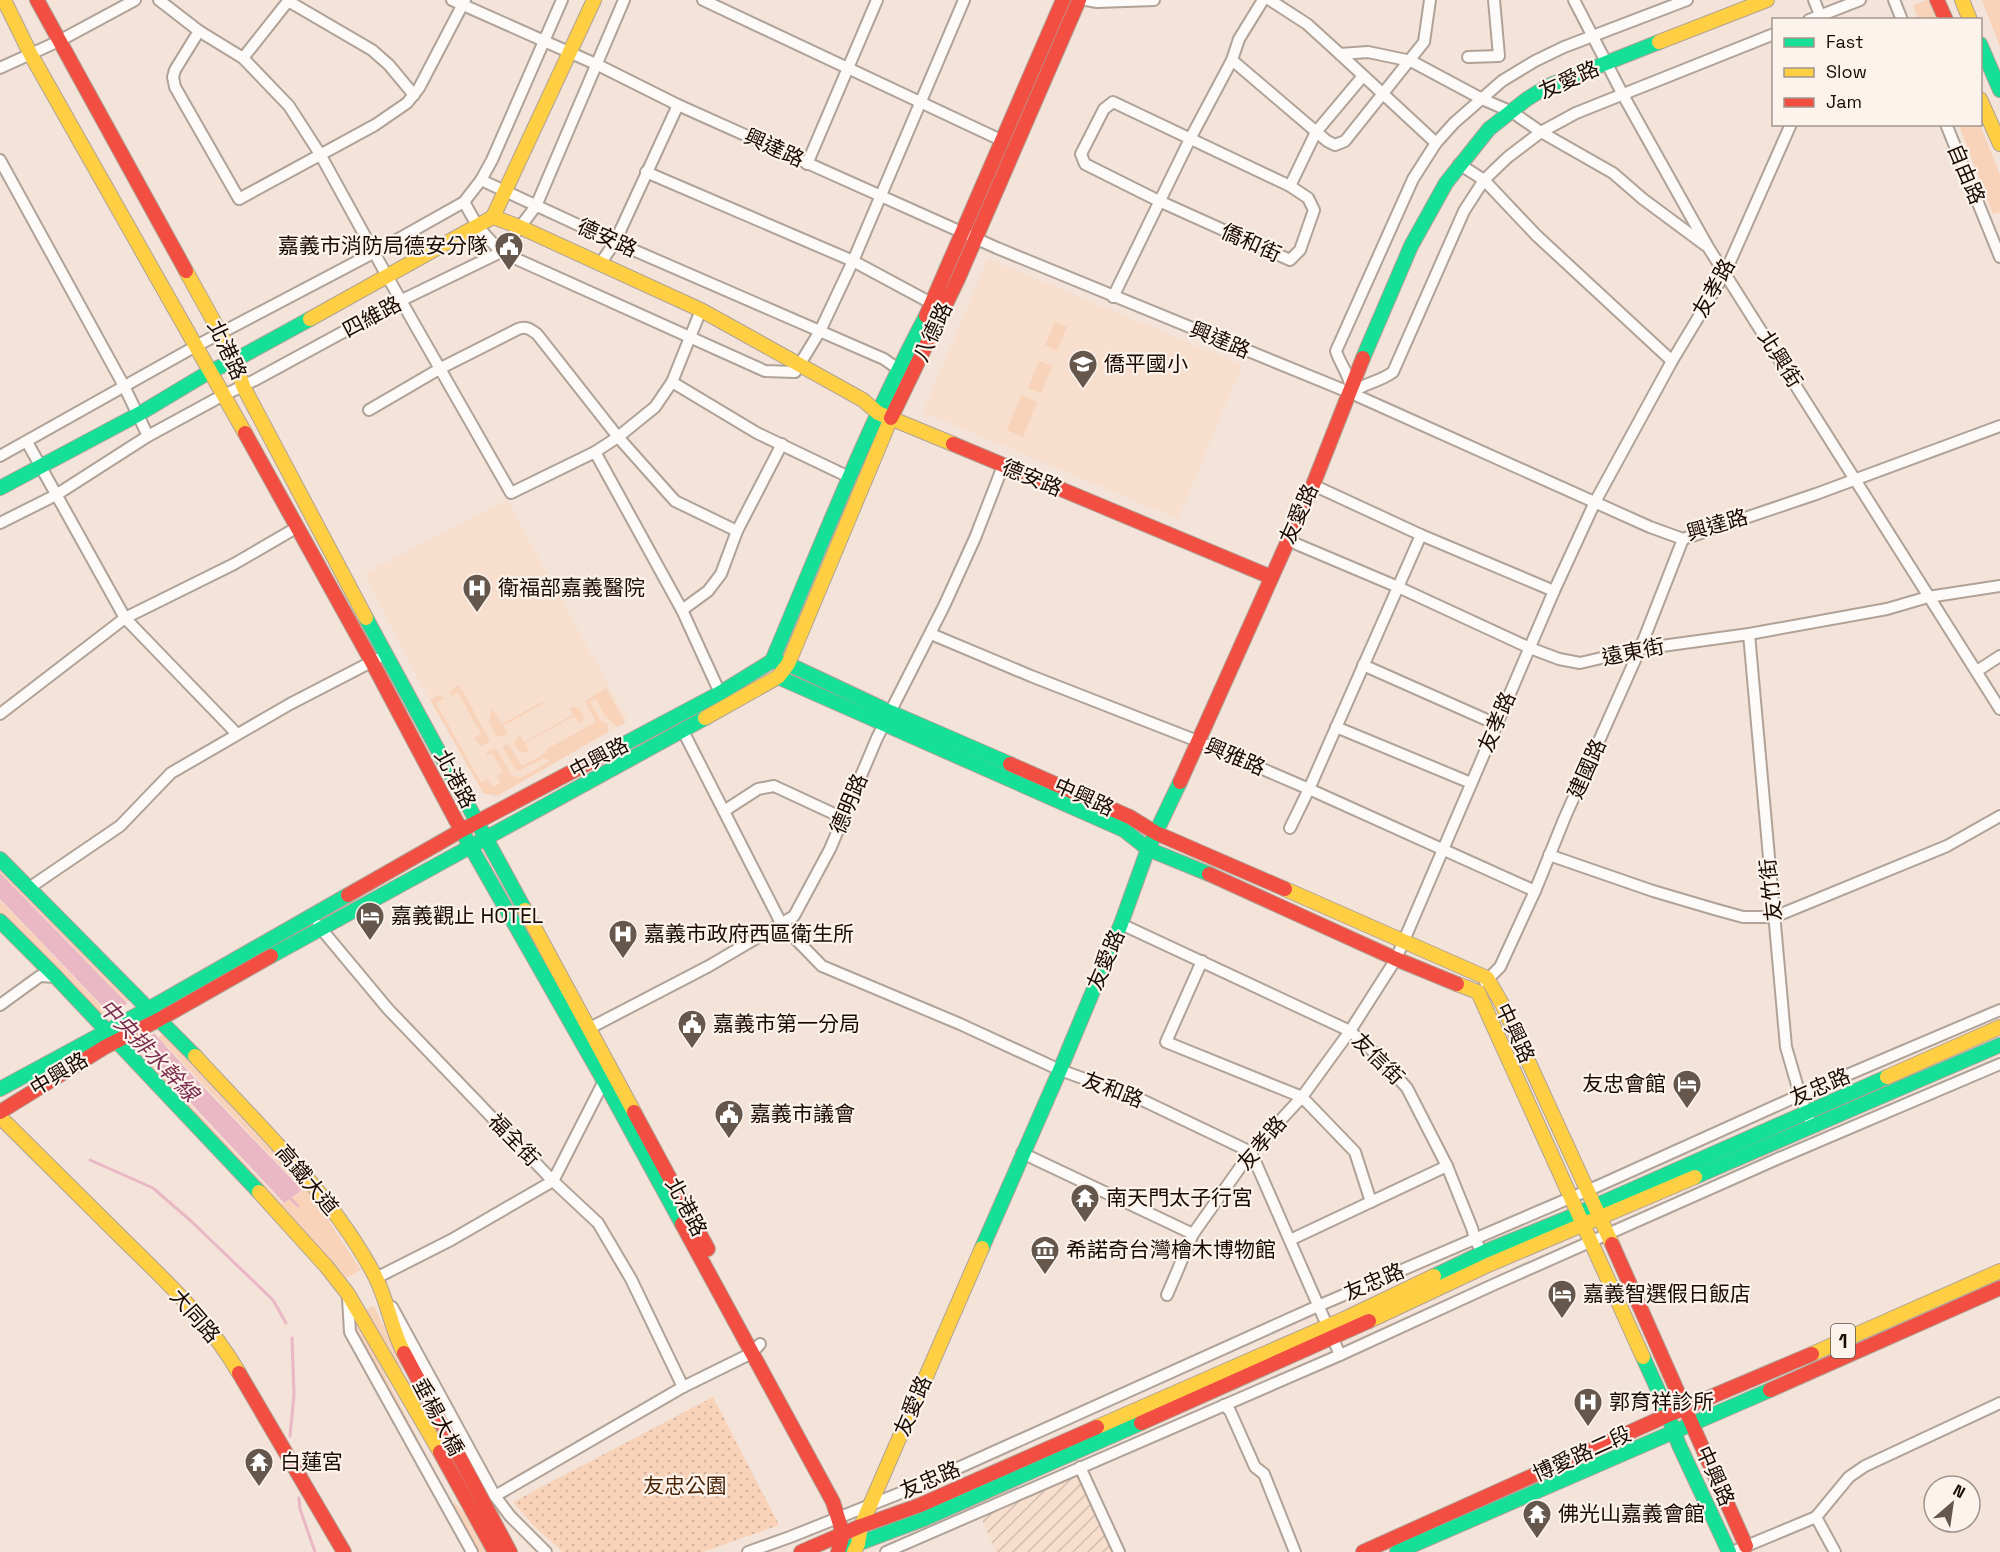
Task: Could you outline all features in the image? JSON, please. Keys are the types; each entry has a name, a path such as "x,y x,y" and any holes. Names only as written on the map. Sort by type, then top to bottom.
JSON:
{"street":[{"name":"北港路","path":"4,0 32,55 196,346 208,372 225,396 372,662 471,848 584,1031 604,1081 756,1348"},
{"name":"北港路","path":"37,0 235,360 243,386 345,581 478,822 584,1031 756,1348 833,1502 844,1516 861,1526"},
{"path":"0,68 32,55 135,0"},
{"path":"159,0 199,31 243,57 289,106 320,154 511,493 595,452 618,437 655,407 672,382 688,337 701,310"},
{"path":"243,57 289,0 372,50 390,65 414,95"},
{"path":"0,456 196,346 375,252 464,202 481,180 562,0"},
{"path":"493,217 594,0"},
{"name":"四維路","path":"0,523 56,495 148,436 216,399 402,300 501,252 536,206 624,0"},
{"path":"807,164 877,0"},
{"path":"464,202 478,227 501,252 765,371 795,372 820,331 853,261 964,0"},
{"name":"八德路","path":"772,661 898,369 969,236 1003,141 1064,0"},
{"name":"八德路","path":"778,677 788,664 969,236 1079,0"},
{"path":"1086,0 1097,2 1154,0"},
{"path":"1113,297 1190,139 1232,60 1239,39 1263,0"},
{"path":"1270,0 1307,24 1436,144"},
{"path":"1232,60 1326,141 1335,145 1345,141 1424,42 1430,0"},
{"path":"1468,57 1499,56 1494,0"},
{"name":"北興街","path":"1574,0 1623,95 1708,247 2000,710"},
{"name":"友愛路","path":"1351,393 1351,383 1336,351 1413,179 1436,144 1454,123 1503,81 1535,61 1564,47 1687,0"},
{"name":"友愛路","path":"861,1526 1060,1070 1121,924 1148,849 1200,742 1313,485 1379,318 1411,246 1446,183 1489,129 1527,99 1548,86 1767,0"},
{"path":"1814,0 1817,18 1860,0"},
{"path":"1894,0 1901,18"},
{"path":"1937,0 1945,18"},
{"path":"1962,0 1969,18"},
{"path":"708,1 1003,141"},
{"path":"199,31 175,70 173,77 175,87 239,199 375,125 407,103 419,88 460,2"},
{"name":"興達路","path":"460,2 598,65 678,105 969,236 1351,393 1650,527 1683,539 2000,426"},
{"name":"友愛路","path":"1351,393 1358,387 1382,380 1393,372 1464,211 1484,180 1508,157 1541,132 1576,112 1772,34"},
{"path":"1982,49 2000,90"},
{"path":"1340,54 1368,52 1411,61 1482,99 1512,112 1541,132 1613,173 1643,199 1708,247"},
{"path":"1290,186 1316,132 1363,76"},
{"name":"僑和街","path":"1113,102 1190,139 1290,186 1308,198 1314,210 1300,249 1290,260 1159,201 1085,164 1081,154 1104,109 1113,102"},
{"name":"自由路","path":"1982,104 2000,144"},
{"path":"600,264 615,242 678,105"},
{"name":"友孝路","path":"1167,1295 1193,1234 1251,1152 1302,1097 1350,1031 1396,959 1496,724 1595,502 1672,362 1725,273 1790,126"},
{"name":"自由路","path":"1947,126 1995,231 2000,257"},
{"path":"0,160 124,386 148,436"},
{"path":"1459,164 1484,180 1536,235 1672,362"},
{"path":"646,172 853,261 933,304"},
{"name":"德安路","path":"481,180 615,242 884,359 898,369"},
{"name":"四維路","path":"0,488 139,414 208,372 235,360 493,217"},
{"name":"德安路","path":"493,217 520,227 701,310 863,400 878,413 1271,577"},
{"path":"369,410 441,368 518,329 524,327 531,329 618,437 675,501 737,531"},
{"path":"672,382 757,433 851,478"},
{"path":"27,442 125,618 237,734"},
{"path":"682,610 708,591 721,574 737,531 782,444"},
{"path":"595,452 682,610 720,693"},
{"name":"德明路","path":"584,1031 709,966 794,916 830,849 890,712 931,634 975,538 1003,466"},
{"path":"1313,485 1421,535 1554,591"},
{"path":"0,714 125,618 234,564 296,528"},
{"path":"1290,828 1421,535"},
{"name":"建國路","path":"1478,992 1487,978 1500,967 1535,891 1640,649 1683,539"},
{"name":"遠東街","path":"1287,540 1398,587 1530,648 1559,659 1580,663 1640,649 1749,634 1887,609 1928,597 2000,586"},
{"name":"興雅路","path":"931,634 1200,742 1443,848 1535,891"},
{"name":"友竹街","path":"1749,634 1786,1047 1800,1095 1818,1141"},
{"path":"29,888 120,826 171,774 290,704 387,654"},
{"path":"1977,671 2000,656"},
{"path":"772,661 778,677"},
{"name":"中興路","path":"0,1089 144,1011 478,822 720,693 772,661 788,664 890,712 1130,817 1156,833 1487,978 1502,1004 1607,1233 1746,1546"},
{"path":"1362,665 1496,724"},
{"name":"中興路","path":"0,1112 118,1040 155,1022 321,928 471,848 778,677 1124,830 1148,849 1235,885 1396,959 1478,992 1580,1212 1674,1432 1730,1552"},
{"path":"1336,727 1471,783"},
{"name":"友和路","path":"683,731 782,924 822,966 960,1024 1060,1070 1140,1099 1251,1152"},
{"path":"724,811 758,789 774,786 843,819"},
{"path":"1549,855 1653,891 1743,917 1774,917 1947,846 2000,816"},
{"name":"高鐵大道","path":"0,859 323,1196 353,1239 376,1278 495,1496 510,1516 546,1552"},
{"name":"福全街","path":"311,917 388,1009 553,1181 598,1223 631,1279 683,1387"},
{"name":"高鐵大道","path":"0,921 118,1040 221,1150 326,1266 348,1294"},
{"name":"友信街","path":"1121,924 1350,1031 1376,1054 1407,1088 1447,1166 1495,1284"},
{"path":"1202,961 1166,1042 1302,1097 1355,1152 1371,1202"},
{"path":"0,1005 40,976 56,977"},
{"name":"友忠路","path":"748,1552 918,1486 1318,1306 2000,1010"},
{"name":"友忠路","path":"837,1552 856,1548 934,1515 1486,1259 1580,1212 2000,1028"},
{"name":"友忠路","path":"1486,1259 1585,1226 2000,1045"},
{"path":"886,1552 1340,1355 1607,1233 2000,1064"},
{"path":"376,1278 452,1240 553,1181 604,1081"},
{"name":"大同路","path":"0,1117 150,1265 198,1317 230,1357 344,1552"},
{"path":"1251,1152 1340,1355"},
{"path":"1022,1153 1193,1234"},
{"path":"1290,1240 1447,1166"},
{"name":"博愛路二段","path":"1372,1550 1668,1415 1749,1383 2000,1271"},
{"name":"垂楊大橋","path":"376,1278 399,1335 510,1552"},
{"name":"博愛路二段","path":"1397,1552 2000,1288"},
{"path":"348,1294 350,1332 471,1552"},
{"name":"垂楊大橋","path":"348,1294 374,1343 421,1417 495,1552"},
{"name":"友忠路","path":"801,1552 861,1526 920,1505 1329,1332"},
{"path":"399,1335 518,1552"},
{"path":"374,1343 488,1552"},
{"path":"495,1496 683,1387 756,1348"},
{"path":"1730,1552 1816,1516 1849,1477 1865,1466 2000,1403"},
{"path":"1224,1405 1230,1411 1255,1467 1264,1474 1295,1552"},
{"path":"1080,1467 1119,1552"},
{"name":"北港路","path":"837,1552 843,1534 844,1516"},
{"path":"1816,1516 1835,1552"},
{"path":"861,1526 856,1548 871,1552"}],"shaded area":[{"name":"僑平國小","path":"988,259 1242,365 1178,519 923,412"},
{"name":"衛福部嘉義醫院","path":"507,500 628,721 497,796 483,793 427,695 364,574"},
{"path":"1078,1471 1113,1552 996,1552 979,1513"}],"green space":[{"path":"1932,0 1940,18 1918,18 1913,5"},
{"path":"1982,0 2000,0 2000,47"},
{"path":"1959,126 1980,126 2000,175 2000,212 1993,214"},
{"path":"1055,322 1067,327 1057,351 1045,345"},
{"path":"1039,361 1052,366 1041,393 1028,388"},
{"path":"1022,395 1037,402 1023,437 1007,430"},
{"path":"459,685 490,741 481,746 474,738 481,734 458,692 451,696 450,691"},
{"path":"606,688 625,723 618,727 605,716 596,699 590,702 600,720 608,725 608,732 497,796 483,793 430,699 440,695 444,699 436,703 481,783 488,779 493,787 500,783 497,776 503,772 492,753 486,756 488,751 496,748 512,776 520,778 550,761 544,758 518,771 503,748 504,745 509,745 522,766 544,754 547,749 596,722 585,701"},
{"path":"542,702 545,705 542,704 503,726 507,734 501,737 496,735 489,721 492,708 502,724"},
{"path":"570,708 579,709 584,717 582,721 579,723 574,716 525,743 529,751 523,753 519,751 514,743 516,739 520,736 524,742 573,715"},
{"path":"0,863 130,999 127,1002 0,873"},
{"path":"0,900 109,1014 100,1018 0,915"},
{"path":"163,1034 308,1189 361,1270 346,1278 132,1051 137,1048 283,1204 303,1190 158,1037"},
{"path":"374,1306 404,1368 398,1371 361,1312"},
{"path":"357,1327 369,1344 451,1504 455,1503 501,1552 475,1552 353,1329"},
{"name":"友忠公園","path":"713,1397 779,1525 703,1552 563,1552 535,1527 513,1502"}],"water":[{"path":"0,873 126,1002 302,1190 284,1203 0,899"}],"pier":[{"path":"130,1002 157,1032 133,1046 107,1016"}],"waterway":[{"path":"90,1160 153,1188 191,1221 273,1300 286,1323"},
{"name":"中央排水幹線","path":"289,1197 298,1206"},
{"path":"290,1436 294,1395 292,1338"},
{"path":"299,1498 300,1509 315,1552"}],"traffic: fast":[{"path":"1363,358 1411,246 1446,183 1489,129 1527,99 1548,86 1659,42"},
{"path":"1982,49 2000,90"},
{"path":"772,661 864,443 926,316"},
{"path":"0,488 139,414 209,372 310,319"},
{"path":"366,618 525,910"},
{"path":"611,751 720,693 772,661 788,664 890,712 1010,764"},
{"path":"778,677 1124,830 1148,849 1209,874"},
{"path":"271,956 705,718"},
{"path":"982,1248 1121,924 1148,849 1180,782"},
{"path":"460,828 604,1081 682,1224"},
{"path":"0,859 195,1056"},
{"path":"0,1089 159,1003 348,895"},
{"path":"0,921 259,1192"},
{"path":"1695,1177 2000,1045"},
{"path":"1434,1276 1484,1252 1570,1217 1887,1077"},
{"path":"1643,1357 1679,1445 1729,1552"},
{"path":"1397,1552 1770,1390"},
{"path":"849,1547 924,1519 1141,1423"}],"traffic: slow":[{"path":"4,0 31,55 245,433"},
{"path":"310,319 493,217 594,0"},
{"path":"1659,42 1767,0"},
{"path":"1962,0 1969,18"},
{"path":"1982,104 2000,144"},
{"path":"493,217 520,227 701,310 863,400 878,413 953,444"},
{"path":"186,271 235,360 243,386 366,618"},
{"path":"705,718 778,677 788,664 891,418"},
{"path":"1285,889 1487,978 1502,1004 1612,1244"},
{"path":"525,910 634,1112"},
{"path":"1457,984 1478,992 1643,1357"},
{"path":"1887,1077 2000,1027"},
{"path":"195,1056 292,1161 337,1217 375,1276 404,1353"},
{"path":"0,1117 186,1302 215,1336 239,1373"},
{"path":"1369,1321 1488,1265 1695,1177"},
{"path":"259,1192 326,1266 348,1294 440,1452"},
{"path":"854,1552 861,1526 982,1248"},
{"path":"1812,1354 2000,1271"},
{"path":"1097,1427 1344,1319 1434,1276"}],"traffic: jam":[{"path":"37,0 186,271"},
{"path":"926,316 1063,0"},
{"path":"891,418 958,279 1079,0"},
{"path":"1937,0 1945,18"},
{"path":"1180,782 1313,485 1363,358"},
{"path":"245,433 372,662 460,828"},
{"path":"953,444 1271,577"},
{"path":"348,895 462,830 611,751"},
{"path":"1010,764 1130,817 1156,833 1285,889"},
{"path":"1209,874 1396,959 1457,984"},
{"path":"0,1112 105,1047 160,1019 271,956"},
{"path":"634,1112 708,1249"},
{"path":"682,1224 833,1502 843,1534 838,1552"},
{"path":"1612,1244 1746,1546"},
{"path":"1770,1390 2000,1288"},
{"path":"1141,1423 1369,1321"},
{"path":"404,1353 510,1552"},
{"path":"1363,1552 1668,1415 1812,1354"},
{"path":"239,1373 344,1552"},
{"path":"801,1552 861,1526 920,1505 1097,1427"},
{"path":"440,1452 495,1552"}],"place":[{"name":"嘉義市消防局德安分隊","path":"509,272"},
{"name":"僑平國小","path":"1083,390"},
{"name":"衛福部嘉義醫院","path":"477,614"},
{"name":"嘉義觀止 HOTEL","path":"370,942"},
{"name":"嘉義市政府西區衛生所","path":"623,960"},
{"name":"嘉義市第一分局","path":"692,1050"},
{"name":"友忠會館","path":"1687,1110"},
{"name":"嘉義市議會","path":"729,1140"},
{"name":"南天門太子行宮","path":"1085,1224"},
{"name":"希諾奇台灣檜木博物館","path":"1045,1276"},
{"name":"嘉義智選假日飯店","path":"1562,1320"},
{"name":"郭育祥診所","path":"1588,1428"},
{"name":"白蓮宮","path":"259,1488"},
{"name":"佛光山嘉義會館","path":"1537,1540"}]}
